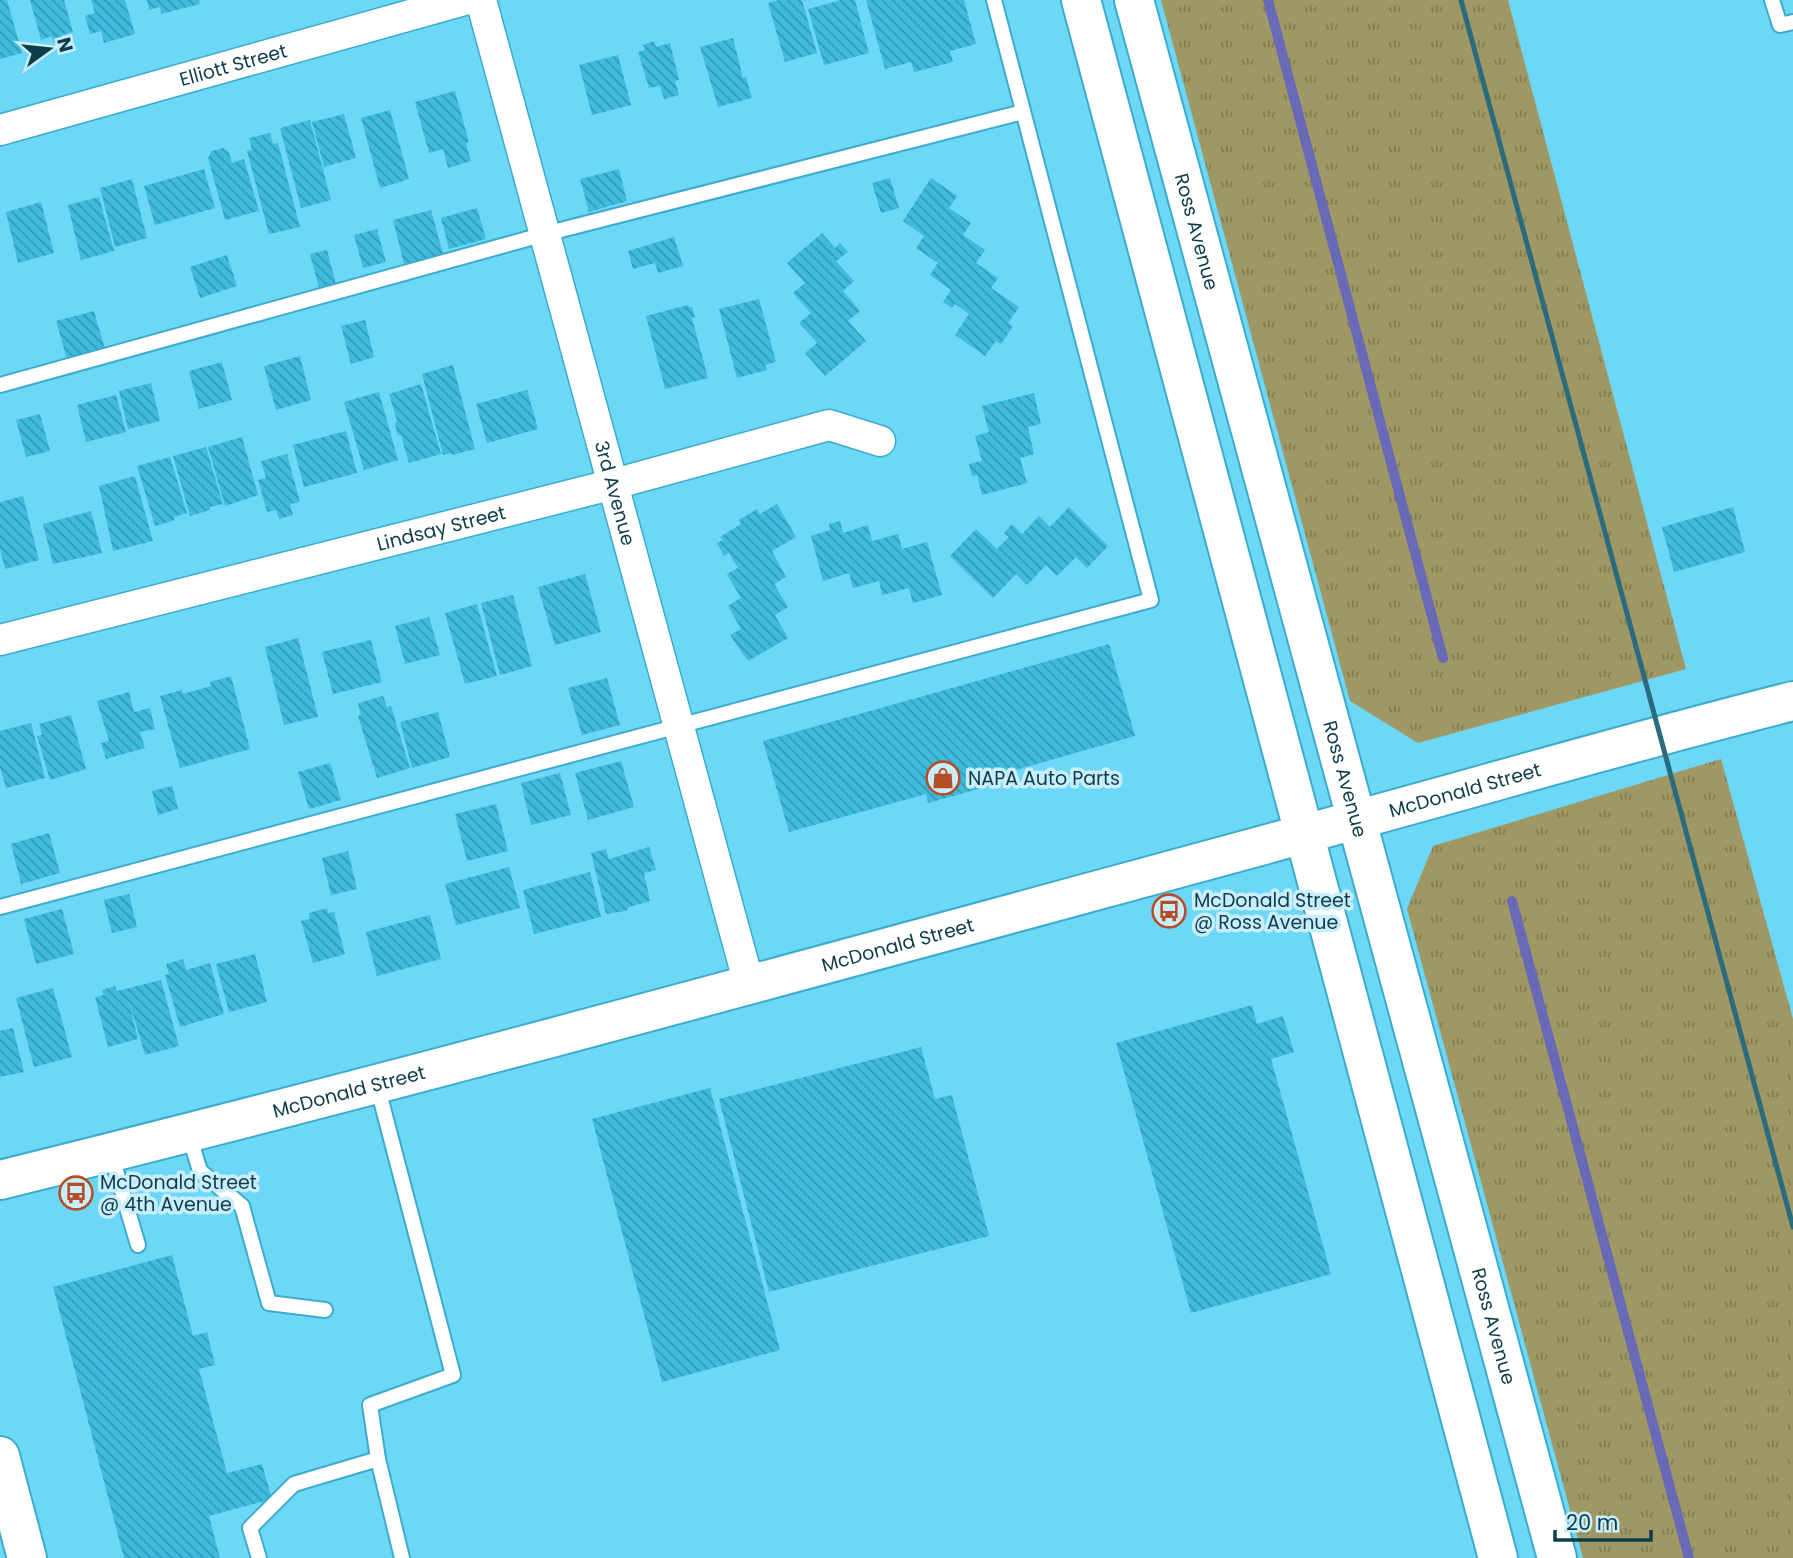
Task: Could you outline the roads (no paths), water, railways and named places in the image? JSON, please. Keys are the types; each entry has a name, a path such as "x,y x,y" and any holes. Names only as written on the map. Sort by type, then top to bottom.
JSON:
{"main road":[{"path":"1081,0 1498,1558"},
{"name":"Ross Avenue","path":"1134,0 1557,1558"},
{"name":"McDonald Street","path":"0,1180 377,1084 1356,820 1678,729 1793,701"},
{"path":"0,1457 27,1558"}],"street":[{"name":"Elliott Street","path":"0,130 464,0"},
{"name":"3rd Avenue","path":"481,0 749,984"},
{"name":"Lindsay Street","path":"0,640 614,484 830,425 880,441"}],"lane":[{"path":"0,907 1151,600 994,0"},
{"path":"1772,0 1780,25 1793,22"},
{"path":"0,385 545,234 1023,112"},
{"path":"377,1084 453,1375 370,1405 378,1459 402,1558"},
{"path":"189,1134 200,1171 242,1206 269,1303 325,1310"},
{"path":"110,1153 138,1245"},
{"path":"259,1558 250,1528 294,1484 378,1459"}],"waterway":[{"path":"1268,0 1443,658"},
{"path":"1512,901 1689,1558"}],"railway":[{"path":"1461,0 1793,1227"}],"place":[{"name":"NAPA Auto Parts","path":"943,778"},
{"name":"McDonald Street @ Ross Avenue","path":"1169,911"},
{"name":"McDonald Street @ 4th Avenue","path":"76,1193"}]}
